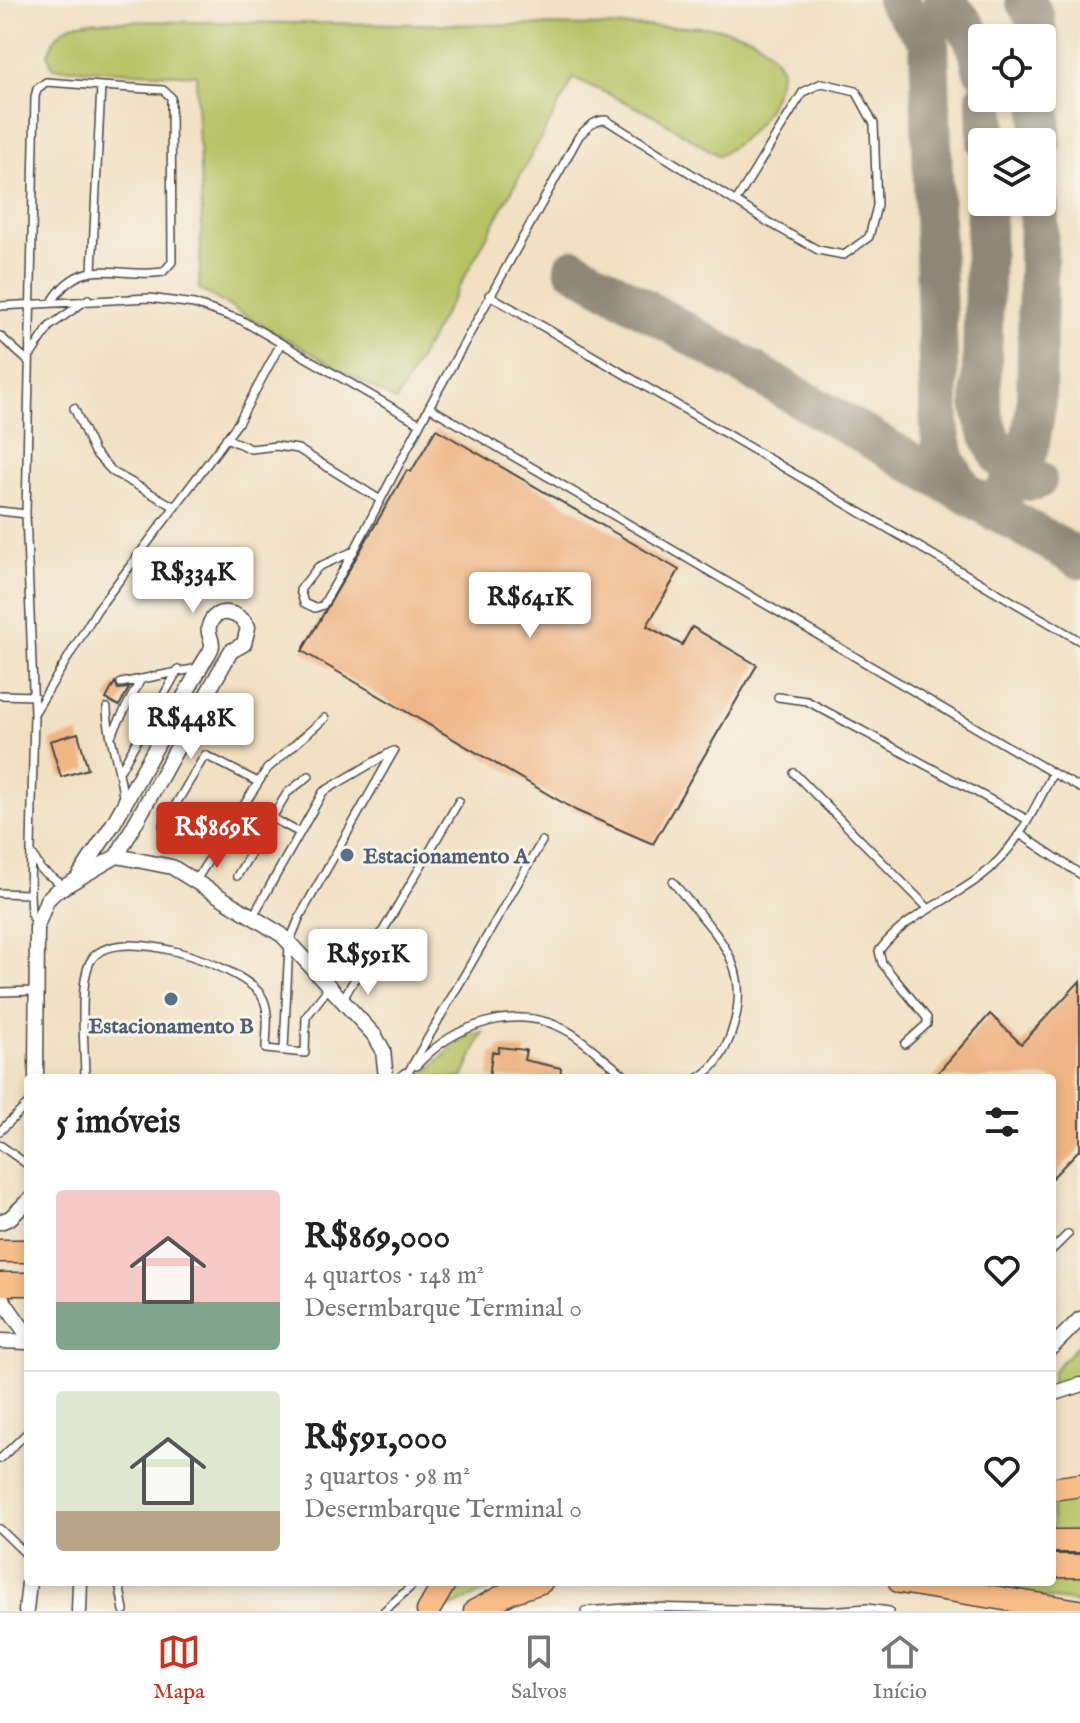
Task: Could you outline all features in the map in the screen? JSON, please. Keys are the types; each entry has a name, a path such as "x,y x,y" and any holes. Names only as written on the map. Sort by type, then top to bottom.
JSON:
{"main road":[{"path":"0,1251 24,1251"},
{"path":"0,1284 24,1284"},
{"path":"1056,1488 1080,1485"},
{"path":"1056,1541 1080,1541"},
{"path":"1056,1566 1080,1566"},
{"path":"428,1611 443,1586"},
{"path":"475,1611 532,1586"},
{"path":"925,1586 1079,1611"}],"street":[{"path":"36,1074 37,926 47,900 63,885 79,877 117,856 231,651 244,644 248,627 237,614 228,612 212,620 208,628 212,644 200,668 79,877"},
{"path":"117,856 172,867 253,916 289,943 375,1036 383,1050 386,1074"},
{"path":"0,1222 10,1218 24,1205"},
{"path":"0,1296 24,1333"},
{"path":"1056,1343 1080,1319"},
{"path":"0,1341 24,1339"},
{"path":"1056,1393 1080,1385"},
{"path":"26,1611 29,1586"},
{"path":"79,1611 80,1586"}],"lane":[{"path":"37,926 31,914 30,894 34,696 26,514 35,97 40,85 55,83 163,90 171,97 172,262 163,272 151,274 92,271 76,274 52,302"},
{"path":"354,551 309,574 300,590 304,603 315,608 323,605 354,551 419,423 579,136 598,120 621,128 736,201 826,253 844,255 869,237 877,206 874,124 856,91 822,83 803,92 736,201"},
{"path":"92,271 101,86"},
{"path":"489,295 1080,641"},
{"path":"0,306 90,298 149,298 194,304 241,320 419,423"},
{"path":"29,362 35,343 50,326 90,298"},
{"path":"0,336 29,362"},
{"path":"34,713 97,610 226,438 280,345"},
{"path":"429,407 1080,788"},
{"path":"74,408 94,452 113,472 175,507"},
{"path":"226,438 251,449 276,446 298,449 379,499"},
{"path":"0,511 26,514"},
{"path":"121,683 200,668"},
{"path":"165,693 178,670"},
{"path":"112,734 141,679"},
{"path":"0,695 34,696"},
{"path":"778,697 807,701 1028,820"},
{"path":"107,708 121,769 123,805"},
{"path":"196,880 276,759 325,718"},
{"path":"121,769 139,737"},
{"path":"253,916 323,792 394,751 300,916 289,943 284,1049"},
{"path":"163,826 205,755 258,782"},
{"path":"794,773 927,907"},
{"path":"905,1044 927,1024 927,1018 882,963 879,951 927,907 982,876 1020,834 1053,773"},
{"path":"237,876 291,786 309,776"},
{"path":"343,999 459,801"},
{"path":"272,818 300,833"},
{"path":"1020,834 1080,874"},
{"path":"407,1074 542,841"},
{"path":"33,856 43,871 63,885"},
{"path":"673,882 733,959 740,985 738,1013 723,1053 712,1070 706,1074"},
{"path":"0,893 30,894"},
{"path":"85,1074 85,975 93,957 114,945 145,945 234,972 262,995 266,1006 266,1049 305,1053 306,1017 330,986"},
{"path":"0,992 38,991"},
{"path":"408,1074 457,1031 514,1018 569,1032 624,1074"},
{"path":"0,1131 24,1108"},
{"path":"0,1145 24,1162"},
{"path":"1056,1246 1068,1234"},
{"path":"0,1459 24,1436"},
{"path":"0,1529 24,1552"},
{"path":"120,1586 124,1611"},
{"path":"384,1611 412,1586"},
{"path":"585,1611 640,1607 889,1611"}],"green space":[{"path":"95,21 711,27 753,38 768,49 782,69 773,98 761,120 719,156 653,115 574,78 396,401 199,289 202,215 196,75 53,68 48,54 55,38 71,25"},
{"path":"483,1032 465,1074 423,1074 466,1036"},
{"path":"1080,1343 1080,1377 1056,1385 1056,1368"},
{"path":"1080,1496 1080,1532 1056,1532 1056,1500"},
{"path":"1080,1583 1080,1603 967,1586"},
{"path":"454,1586 498,1586 444,1610 442,1607"}],"building":[{"path":"436,429 679,570 647,626 682,645 692,627 757,665 653,844 577,811 302,651 407,470 411,472"},
{"path":"115,682 118,689 129,688 119,706 106,699"},
{"path":"78,733 88,769 61,777 50,741"},
{"path":"1080,981 1080,1149 1056,1174 1056,1074 937,1074 990,1014 1021,1044"},
{"path":"499,1047 526,1050 524,1060 561,1068 560,1074 489,1074 492,1052 498,1053"}],"taxiway":[{"path":"896,0 929,40 940,433 946,461 964,492"},
{"path":"943,0 968,31"},
{"path":"1025,0 1036,24"},
{"path":"986,112 987,128"},
{"path":"1041,128 1042,112"},
{"path":"986,216 981,404 991,438 1001,457 1027,481 1037,480"},
{"path":"994,511 1029,448 1036,406 1039,216"},
{"path":"574,268 1080,559"}],"place":[{"name":"Estacionamento A","path":"347,855"},
{"name":"Estacionamento B","path":"171,999"}]}
